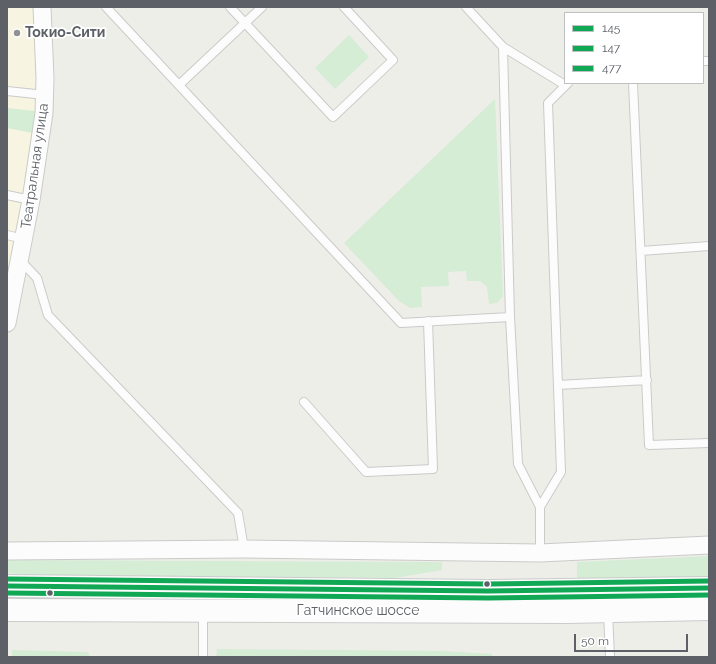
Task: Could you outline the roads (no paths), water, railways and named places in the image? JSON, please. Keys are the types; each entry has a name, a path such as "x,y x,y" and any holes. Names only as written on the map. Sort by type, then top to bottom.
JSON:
{"main road":[{"name":"Гатчинское шоссе","path":"7,586 488,591 709,588"},
{"name":"Гатчинское шоссе","path":"7,610 608,612 709,609"}],"street":[{"name":"Театральная улица","path":"7,323 10,294 20,260 31,200 45,95 42,7"},
{"path":"7,551 244,549 540,553 709,545"}],"lane":[{"path":"106,7 401,323 510,317"},
{"path":"230,7 333,117 393,60 344,7"},
{"path":"179,86 262,7"},
{"path":"466,7 503,47 564,83"},
{"path":"503,47 510,317 518,464 540,507 540,553"},
{"path":"540,507 561,472 548,103 566,84"},
{"path":"633,84 650,445 709,443"},
{"path":"7,91 45,95"},
{"path":"7,195 31,200"},
{"path":"7,235 24,239"},
{"path":"641,250 709,246"},
{"path":"20,260 37,278 48,315 238,513 244,549"},
{"path":"304,402 366,472 433,469 428,321"},
{"path":"558,385 647,380"},
{"path":"203,610 203,657"},
{"path":"608,612 610,657"}],"place":[{"name":"Токио-Сити","path":"17,33"}]}
